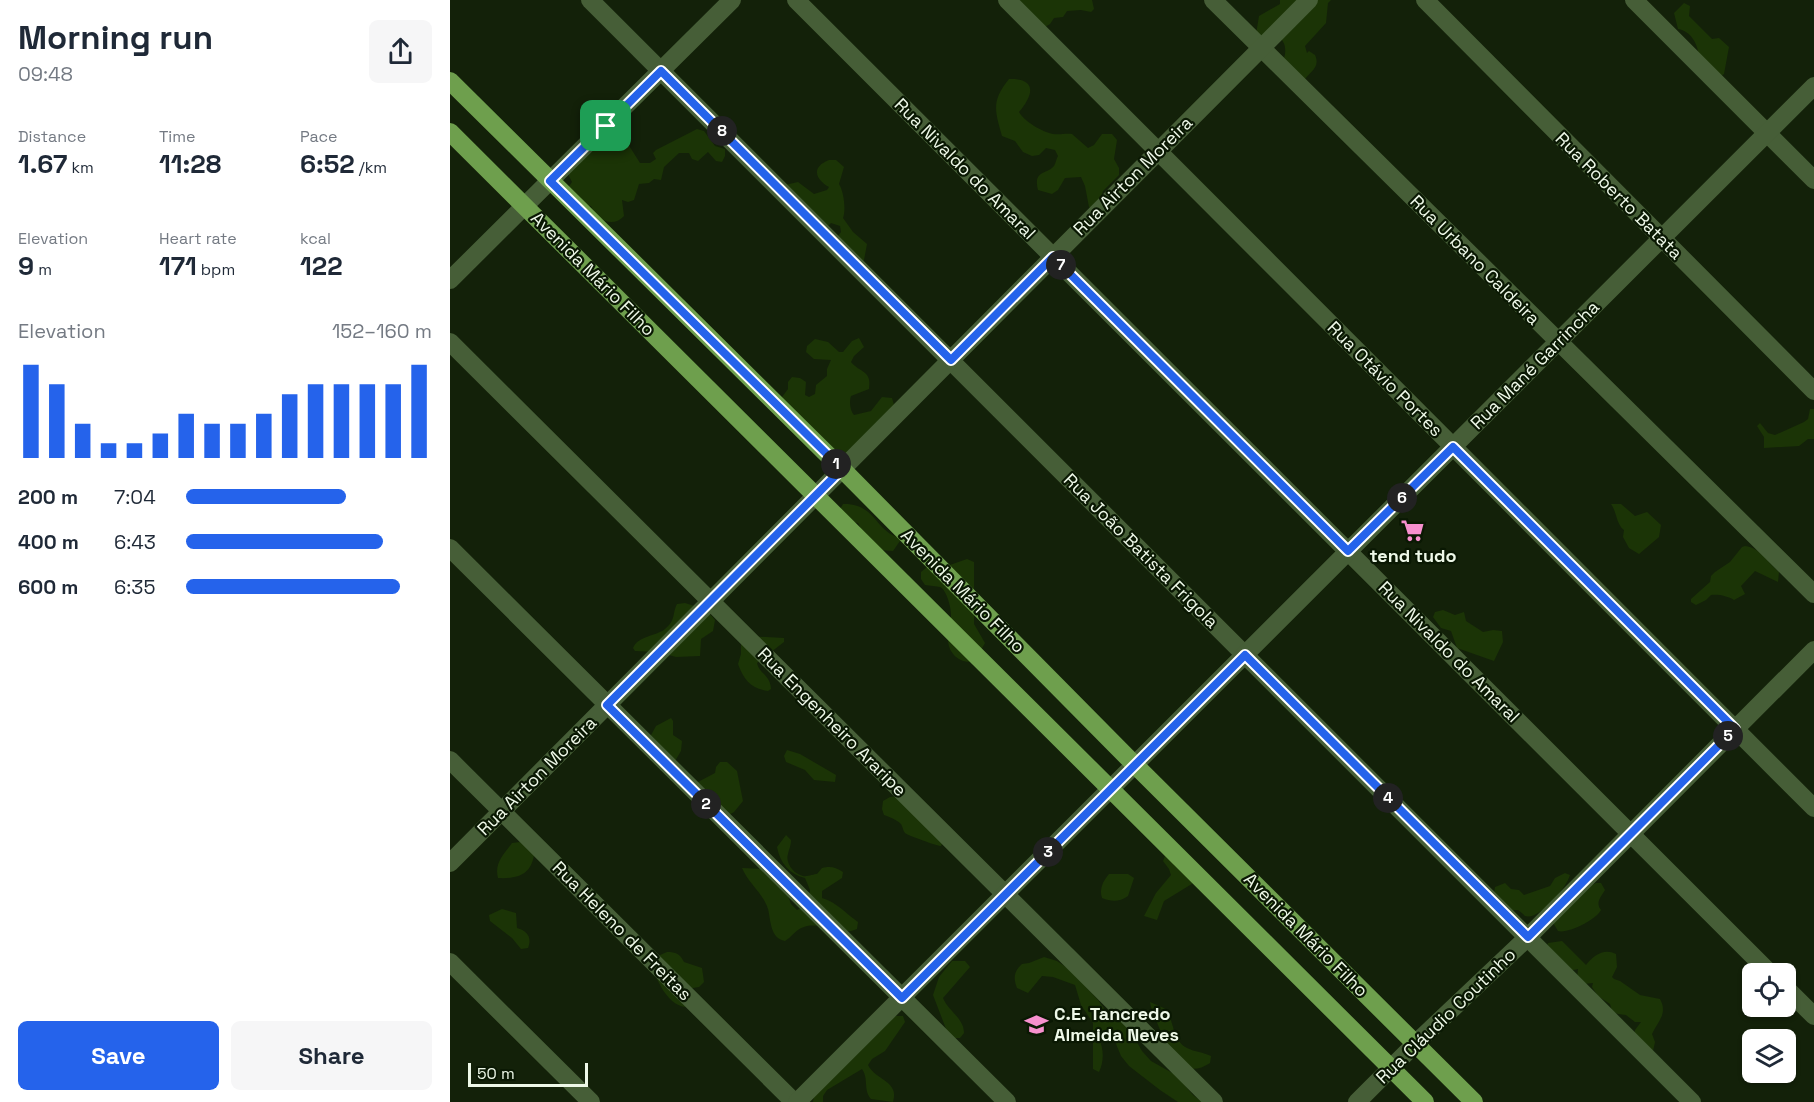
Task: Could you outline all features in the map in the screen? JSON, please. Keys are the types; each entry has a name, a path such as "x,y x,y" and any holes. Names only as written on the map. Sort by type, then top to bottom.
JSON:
{"main road":[{"name":"Avenida Mário Filho","path":"450,81 842,469 1474,1102"},
{"name":"Avenida Mário Filho","path":"450,132 1425,1102"}],"street":[{"name":"Rua João Batista Frigola","path":"590,0 1692,1102"},
{"path":"450,280 732,0"},
{"name":"Rua Nivaldo do Amaral","path":"796,0 1760,963"},
{"name":"Rua Otávio Portes","path":"1007,0 1814,808"},
{"name":"Rua Urbano Caldeira","path":"1214,0 1260,49 1814,594"},
{"name":"Rua Airton Moreira","path":"450,863 1309,0"},
{"name":"Rua Roberto Batata","path":"1425,0 1814,391"},
{"path":"1634,0 1814,180"},
{"name":"Rua Mané Garrincha","path":"796,1102 1814,86"},
{"name":"Rua Engenheiro Araripe","path":"450,342 1214,1102"},
{"path":"450,548 1007,1102"},
{"name":"Rua Cláudio Coutinho","path":"1357,1102 1528,937 1814,651"},
{"name":"Rua Heleno de Freitas","path":"450,760 796,1102"},
{"path":"450,962 591,1102"},
{"path":"1796,998 1814,1016"}],"green space":[{"path":"1020,0 1092,0 1094,9 1091,12 1067,11 1063,17 1054,18 1045,27 1020,3"},
{"path":"1280,0 1331,0 1328,3 1326,23 1305,46 1307,53 1309,51 1315,55 1316,63 1314,70 1303,82 1284,58 1285,48 1281,39 1256,34 1259,16 1280,4"},
{"path":"1684,3 1690,6 1689,16 1712,39 1719,38 1729,47 1724,74 1721,76 1699,57 1697,47 1690,35 1678,29 1674,13"},
{"path":"1009,79 1025,81 1029,85 1030,94 1019,112 1039,129 1053,134 1072,134 1088,148 1094,145 1102,134 1112,134 1117,140 1114,159 1119,168 1119,175 1103,191 1100,201 1092,209 1089,207 1081,177 1065,178 1058,190 1052,194 1038,190 1039,176 1055,165 1058,156 1055,150 1046,148 1039,155 1032,156 1023,152 1015,141 1002,136 996,106 999,94"},
{"path":"697,129 704,131 715,146 725,149 722,162 716,161 708,152 698,161 692,159 689,153 679,153 664,167 661,180 654,179 649,183 639,184 634,200 628,202 622,200 624,216 619,220 610,222 600,218 591,206 584,205 568,188 572,182 569,170 579,165 583,156 599,148 617,143 628,144 640,163 650,163 656,159 653,153 656,150"},
{"path":"829,160 836,160 844,167 839,184 844,201 843,218 853,232 867,244 864,260 861,262 837,237 841,232 840,226 831,223 826,228 785,185 798,182 814,194 827,190 829,187 818,177 817,170"},
{"path":"859,338 864,347 851,362 869,378 869,389 851,396 850,406 854,415 871,411 882,397 892,398 894,405 843,458 782,397 792,377 806,382 805,395 809,397 815,394 816,385 827,376 831,360 814,359 806,352 807,346 815,339 828,342 839,352 843,352 852,341"},
{"path":"1810,409 1814,409 1814,439 1808,439 1799,446 1764,448 1764,437 1757,426 1760,423 1768,433 1775,435 1804,422 1808,419"},
{"path":"843,504 863,508 886,531 902,538 893,551 880,550 858,523 851,522 840,509"},
{"path":"1611,504 1621,504 1635,516 1647,512 1661,525 1659,537 1639,554 1629,548 1623,537 1624,530 1619,525"},
{"path":"1745,546 1760,552 1779,572 1778,582 1755,571 1741,586 1745,594 1734,600 1726,596 1711,595 1696,605 1691,602 1691,599 1710,582 1711,576 1730,562"},
{"path":"967,559 974,562 974,624 985,643 975,661 969,662 952,653 948,643 951,614 945,592 940,587 925,585 921,579 921,572 927,567 947,566"},
{"path":"685,603 698,607 715,620 713,631 701,639 700,656 676,657 658,652 635,651 633,648 639,641 661,632 668,626 677,604"},
{"path":"1443,610 1455,615 1464,612 1466,621 1483,632 1502,631 1503,642 1494,661 1457,648 1451,631 1441,628 1433,617 1435,612"},
{"path":"746,636 784,638 784,642 757,663 769,680 771,689 768,691 748,682 738,664 741,640"},
{"path":"671,718 673,735 682,741 681,751 675,761 650,737 656,726"},
{"path":"787,750 800,754 836,775 835,782 814,780 805,770 786,762 784,756"},
{"path":"720,762 727,762 737,771 743,801 734,812 727,816 696,783 715,773"},
{"path":"898,796 917,814 929,831 944,840 941,846 907,834 902,825 884,815 883,801"},
{"path":"786,835 791,840 788,861 796,873 808,876 817,874 822,868 828,867 843,872 842,878 822,891 822,898 837,905 858,922 857,929 844,931 811,926 799,929 785,941 776,936 766,903 742,868 766,869 786,890 791,904 797,910 809,904 810,890 805,878 790,871 778,853 777,847"},
{"path":"520,842 534,855 530,867 517,876 498,878 497,868 500,859 512,843"},
{"path":"1165,856 1195,882 1164,901 1157,920 1144,916 1156,893 1171,875 1163,861"},
{"path":"1565,873 1570,875 1558,895 1545,908 1531,916 1525,916 1518,910 1512,910 1494,893 1495,887 1505,883 1511,889 1519,890 1524,895 1550,886 1555,878"},
{"path":"1109,874 1128,874 1134,878 1128,896 1115,901 1102,898 1102,885"},
{"path":"1596,883 1601,883 1605,890 1600,897 1601,910 1598,914 1575,928 1558,931 1552,921 1580,892 1588,890"},
{"path":"502,909 516,913 517,928 528,935 528,948 521,949 512,938 490,921 489,915"},
{"path":"1562,941 1586,965 1600,954 1612,952 1616,954 1617,967 1612,977 1640,995 1660,999 1663,1013 1652,1034 1655,1042 1653,1051 1634,1036 1641,1022 1635,1022 1626,1015 1612,1011 1610,1004 1598,996 1592,987 1593,983 1584,984 1577,979 1578,969 1569,971 1547,946 1548,943"},
{"path":"673,952 684,962 702,968 704,982 699,987 687,989 689,1002 685,1007 668,997 652,965 660,955"},
{"path":"1044,957 1057,961 1069,969 1106,1011 1129,1028 1142,1051 1151,1061 1176,1075 1202,1102 1178,1102 1160,1090 1129,1066 1121,1056 1111,1032 1099,1039 1103,1060 1099,1072 1093,1069 1093,1023 1081,1005 1075,985 1053,977 1042,976 1028,993 1017,988 1015,975 1017,969 1022,964"},
{"path":"952,961 965,961 970,967 943,998 961,1023 964,1033 960,1038 954,1038 948,1034 933,995 939,977"},
{"path":"1150,1002 1166,1009 1176,1036 1182,1045 1211,1056 1210,1063 1200,1068 1190,1068 1176,1059 1170,1052"},
{"path":"903,1016 905,1022 885,1051 872,1059 868,1065 893,1089 893,1102 871,1099 867,1092 862,1069 827,1090 823,1096 823,1102 813,1102 814,1095 890,1019"}],"place":[{"name":"tend tudo","path":"1413,530"},
{"name":"C.E. Tancredo Almeida Neves","path":"1036,1024"}],"route":[{"path":"661,71 951,360 1053,257 1348,551 1453,447 1735,729 1528,937 1245,655 902,998 607,705 842,469 550,181 606,126 661,71"}]}
